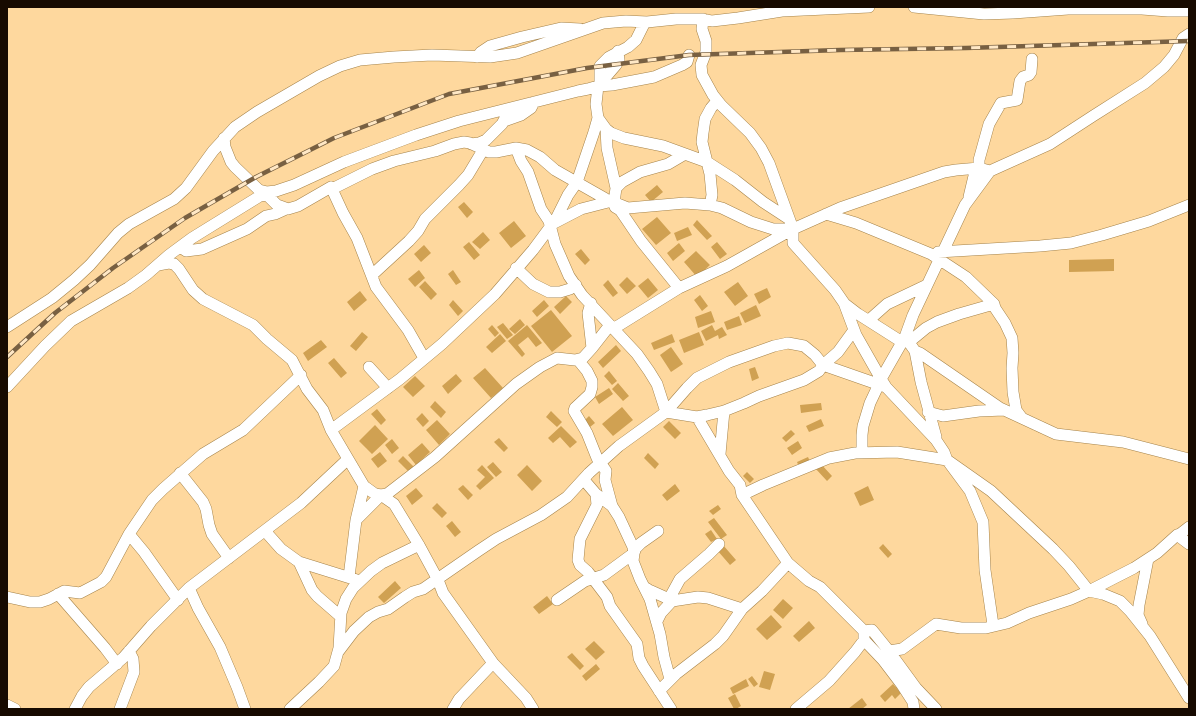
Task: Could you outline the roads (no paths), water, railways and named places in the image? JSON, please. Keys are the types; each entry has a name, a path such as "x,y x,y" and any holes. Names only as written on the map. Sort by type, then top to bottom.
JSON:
{"street":[{"path":"7,327 52,298 74,280 128,224 174,198 186,188 224,138 235,127 257,112 319,76 340,66 360,60 394,57 490,57 517,52 603,23 626,21 645,22 676,19 703,19 712,21 782,11 869,7"},
{"path":"914,7 984,14 1068,9 1142,9 1168,12 1189,11"},
{"path":"703,19 702,28 706,41 706,52 702,63 704,79 717,101 750,133 761,148 769,163 791,224 793,243 835,290 844,303 854,331 882,383 936,440 944,452 946,460 970,491 983,522 985,570 993,625"},
{"path":"331,430 400,379 442,344 495,294 533,250 556,219 568,195 577,182 598,118 596,104 600,66 609,57 628,47 636,40 645,22"},
{"path":"224,138 225,147 231,162 235,167 259,190 267,194 277,205 288,209 298,206 331,187 334,188 372,169 394,161 464,142 483,150 496,152 516,148 527,150 535,154 555,170 606,199 628,208 685,203 710,205 722,208 751,222 773,229 826,214 862,199 888,192 932,176 956,170 984,170 1050,144 1145,83 1164,67 1174,56 1184,36 1189,34"},
{"path":"7,387 45,346 71,321 128,288 180,247 260,196 294,185 344,162 416,135 470,118 578,91 588,90 599,85 628,83 667,73 687,62 689,55"},
{"path":"936,440 908,343 913,315 927,285 938,255 984,170 980,160 989,124 1001,104 1017,100 1022,79 1031,72 1032,59"},
{"path":"710,205 712,195 710,174 702,142 705,119 717,101"},
{"path":"504,121 521,115 531,108 534,102"},
{"path":"471,144 486,140 504,121 509,109"},
{"path":"598,118 606,130 607,148 616,188 613,202 615,207 620,210 656,262 679,288"},
{"path":"606,130 624,138 663,146 707,162 735,180 791,224"},
{"path":"516,148 528,172 541,209 550,226 562,261 582,295 637,354 649,370 657,384 666,412"},
{"path":"372,275 409,241 418,231 425,219 468,175 483,150"},
{"path":"616,188 630,177 668,164 685,154"},
{"path":"331,187 357,238 376,287 408,330 424,358"},
{"path":"550,226 581,209 613,202"},
{"path":"938,255 1071,243 1149,221 1189,206"},
{"path":"180,247 186,251 202,249 247,229 266,216 275,214 286,208"},
{"path":"826,214 856,223 938,255 966,277 994,304 995,308 1005,322 1012,338 1014,354 1012,368 1014,397 1016,410 1022,418"},
{"path":"578,360 612,327 679,288 727,266 791,224"},
{"path":"158,265 169,263 174,264 193,290 203,299 253,325 292,360 306,389 323,410 331,430 364,486 375,494 387,494 421,468 475,422 516,384 540,366 558,358 578,360 587,371 592,381 592,387 590,394 574,408 574,411 587,433 597,458 606,471 606,480 612,506 627,532 633,547 633,561 650,599 657,621 670,679"},
{"path":"516,268 533,284 549,292 560,292 570,289 576,284"},
{"path":"666,412 697,417 724,411 759,396 804,380 819,371 838,352 854,331 862,327 887,304 927,285"},
{"path":"844,303 868,320 908,343 920,353 1004,410 1056,434 1123,442 1189,459"},
{"path":"591,304 588,318 592,348"},
{"path":"862,452 863,426 870,403 908,343 926,328 937,322 994,304"},
{"path":"338,652 354,631 369,617 388,609 413,592 423,589 438,580 465,559 496,539 541,515 567,497 619,446 666,412 697,378 729,362 774,346 788,343 804,346 816,355 823,366 875,384 882,383"},
{"path":"369,366 388,388"},
{"path":"7,597 25,602 40,602 68,591 80,593 101,582 106,577 129,534 152,500 180,473 203,454 243,430 301,376"},
{"path":"928,412 943,416 1004,410"},
{"path":"720,454 724,411"},
{"path":"697,417 705,433 720,454 729,471 740,485 742,495 788,563 808,581 820,587 864,636 883,660 915,707"},
{"path":"742,495 829,458 862,452 897,452 946,460 991,491 1053,549 1069,566 1089,592 1103,594 1120,602 1130,611 1150,636 1189,698"},
{"path":"75,709 89,687 117,664 189,588 301,503 348,460"},
{"path":"180,473 203,502 212,534 228,558"},
{"path":"584,480 596,494 612,506"},
{"path":"349,577 356,520 364,486"},
{"path":"596,494 597,505 580,539 578,560 580,565 607,597 610,606 637,644 639,658 647,674 671,709"},
{"path":"356,520 381,495"},
{"path":"381,495 394,504 420,545 443,593 493,663 526,698 533,709"},
{"path":"889,651 902,649 936,624 961,628 986,628 993,625 1007,623 1026,614 1089,592 1157,554 1177,535 1189,527"},
{"path":"265,531 281,549 299,562 360,581"},
{"path":"557,600 585,581 604,575 634,553 636,548 641,543 658,531"},
{"path":"129,534 144,552 178,600"},
{"path":"1177,535 1189,544"},
{"path":"657,621 670,600 680,578 719,544"},
{"path":"290,709 330,670 336,660 338,652 340,616 346,599 353,588 382,563 420,545"},
{"path":"1144,630 1138,615 1143,580 1148,559"},
{"path":"299,562 317,596 340,616"},
{"path":"659,691 670,679 715,644 723,636 742,609 762,591 788,563"},
{"path":"308,581 328,572"},
{"path":"644,587 670,600 698,597 708,598 742,609"},
{"path":"189,588 198,608 220,647 246,709"},
{"path":"58,594 117,664"},
{"path":"796,709 829,680 864,636 872,630 916,688 936,709"},
{"path":"120,709 134,672 133,659 129,651"},
{"path":"454,709 459,699 493,663"},
{"path":"7,705 15,709"}],"railway":[{"path":"7,357 55,313 113,268 185,218 256,177 334,138 449,94 587,68 689,55 1189,41"}]}
